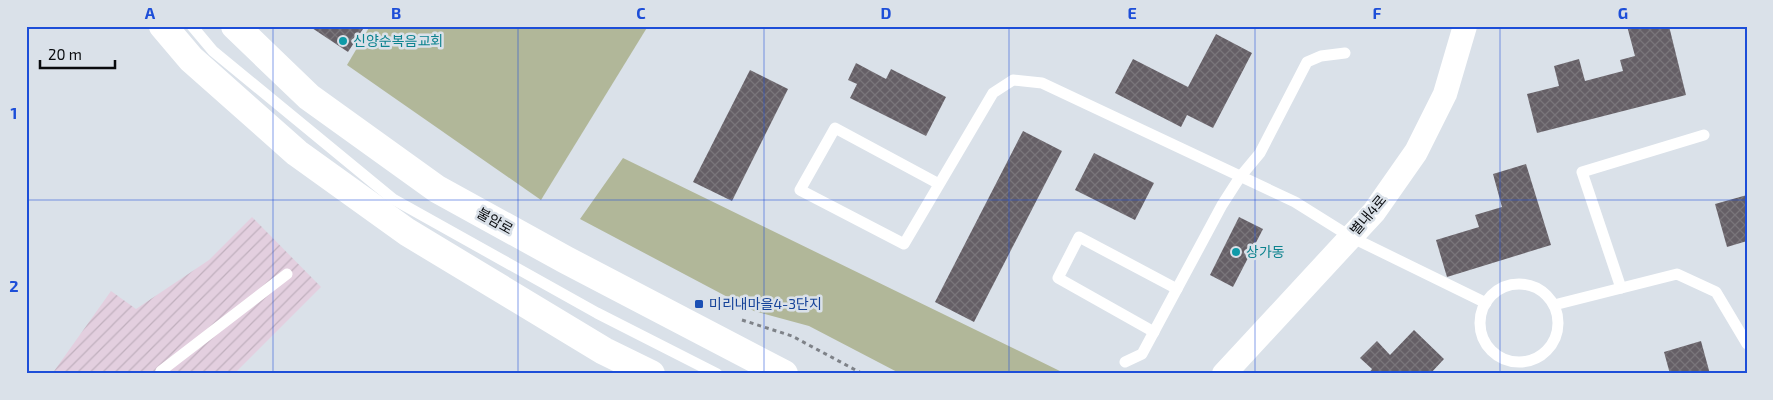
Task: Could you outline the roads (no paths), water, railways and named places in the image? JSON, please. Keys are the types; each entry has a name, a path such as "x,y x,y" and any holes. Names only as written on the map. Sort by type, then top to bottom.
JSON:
{"street":[{"path":"163,26 191,59 297,153 407,232 595,346 651,374"},
{"name":"불암로","path":"235,26 309,97 437,189 566,260 784,374"},
{"name":"별내4로","path":"1224,374 1374,212 1416,152 1445,94 1465,26"}],"lane":[{"path":"192,26 213,51 393,199 597,313 717,374"},
{"path":"1125,362 1142,354 1222,205 1240,177 1260,153 1307,62 1321,56 1346,53"},
{"path":"939,184 836,128 800,190 904,244 993,92 1013,80 1042,83 1295,202 1350,237 1486,303"},
{"path":"1621,288 1582,172 1704,135"},
{"path":"1154,332 1058,278 1079,237 1177,289"},
{"path":"160,374 161,371 287,274"},
{"path":"1554,305 1677,274 1716,292 1747,344"},
{"path":"1520,284 1533,287 1544,293 1554,305 1558,315 1558,328 1555,340 1547,350 1532,360 1513,362 1501,358 1491,350 1484,340 1481,328 1481,315 1486,303 1495,293 1507,286 1520,284"}],"place":[{"name":"신양순복음교회","path":"343,41"},
{"name":"상가동","path":"1236,252"},
{"name":"미리내마을4-3단지","path":"699,304"}]}
